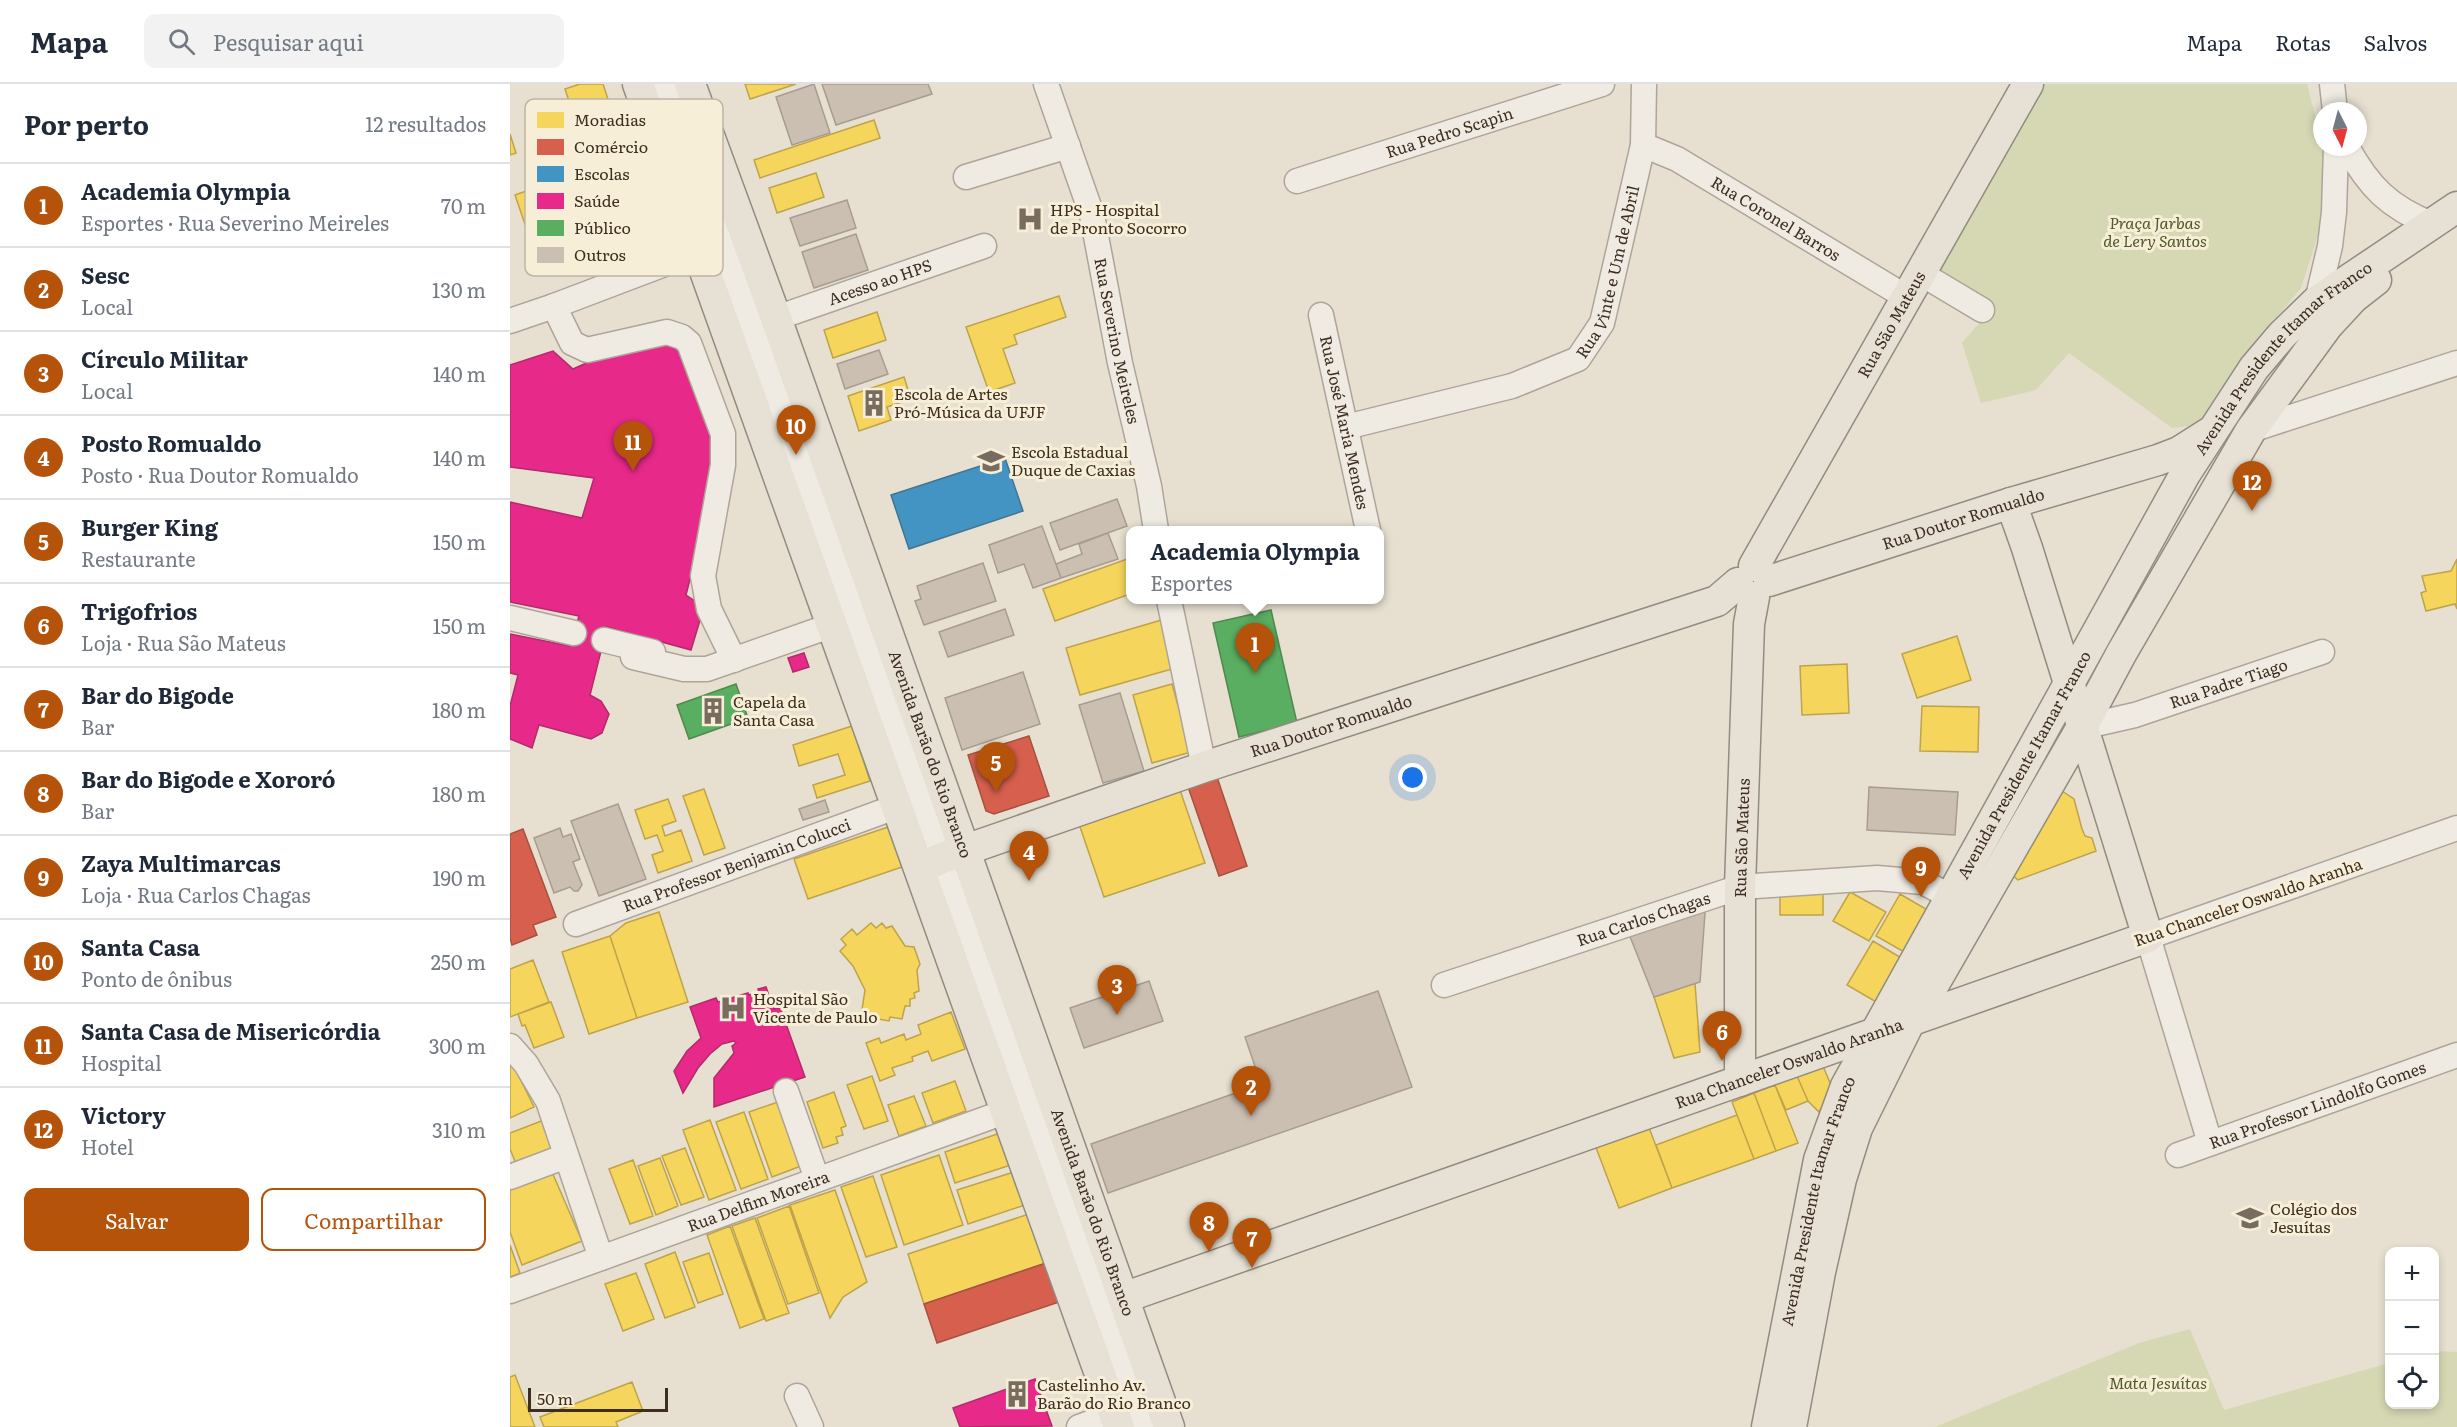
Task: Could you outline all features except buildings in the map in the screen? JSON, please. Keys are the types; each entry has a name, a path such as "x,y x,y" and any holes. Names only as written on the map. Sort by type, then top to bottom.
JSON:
{"main road":[{"name":"Avenida Barão do Rio Branco","path":"638,84 643,99"},
{"name":"Avenida Barão do Rio Branco","path":"690,84 695,99"},
{"name":"Rua São Mateus","path":"1740,1081 1740,887 1747,592 1913,285 2028,84"},
{"name":"Avenida Barão do Rio Branco","path":"723,192 763,323 942,859 1017,1107 1117,1421"},
{"name":"Avenida Presidente Itamar Franco","path":"1791,1427 1822,1262 1841,1179 1857,1128 1910,1021 1916,1017 2251,430 2328,325 2353,298 2444,226 2457,207"},
{"name":"Avenida Presidente Itamar Franco","path":"1767,1427 1819,1160 1845,1086 2185,474 2254,368 2282,335 2317,301 2444,226"},
{"name":"Avenida Barão do Rio Branco","path":"709,276 844,622 898,807 942,859 1123,1298 1169,1427"},
{"name":"Rua Doutor Romualdo","path":"942,859 1204,767 1747,592 2011,503 2158,460 2179,452 2214,430"},
{"path":"2011,503 2148,937"},
{"path":"2069,682 2104,684"},
{"name":"Rua Chanceler Oswaldo Aranha","path":"1123,1298 2148,937"}],"street":[{"name":"Avenida Barão do Rio Branco","path":"664,84 670,99"},
{"name":"Rua Severino Meireles","path":"1046,84 1092,215 1120,363 1149,486 1155,526"},
{"name":"Rua Pedro Scapin","path":"1297,181 1602,84"},
{"name":"Rua Vinte e Um de Abril","path":"1346,427 1512,386 1578,359 1602,323 1643,145 1644,84"},
{"path":"2332,84 2334,102"},
{"name":"Rua Coronel Barros","path":"1643,145 1677,159 1913,285"},
{"path":"966,177 1068,146"},
{"path":"2317,301 2330,246 2334,212 2336,156"},
{"path":"2352,156 2376,190 2409,215 2444,226"},
{"name":"Avenida Barão do Rio Branco","path":"723,226 763,323 844,622 942,859"},
{"name":"Acesso ao HPS","path":"763,323 984,246"},
{"path":"510,321 633,276"},
{"path":"1913,285 1982,310"},
{"path":"554,306 572,343 587,350 667,333 682,337 689,343 723,434 725,450 723,465 704,576 709,609 734,660"},
{"name":"Rua José Maria Mendes","path":"1321,315 1367,526"},
{"path":"2251,430 2457,363"},
{"path":"2158,460 2185,474"},
{"path":"1170,604 1204,767"},
{"path":"510,618 574,633"},
{"path":"633,657 695,670 706,669 844,622"},
{"path":"604,640 694,660 717,654 734,660"},
{"name":"Rua Padre Tiago","path":"2082,727 2135,715 2322,652"},
{"path":"2104,684 2109,702 2117,709 2135,715"},
{"name":"Rua Professor Benjamin Colucci","path":"576,924 898,807"},
{"name":"Rua Chanceler Oswaldo Aranha","path":"2148,937 2457,828"},
{"name":"Rua Carlos Chagas","path":"1444,985 1740,887 1877,878 1923,882 1951,897"},
{"path":"2148,937 2210,1143"},
{"path":"510,1046 526,1064 548,1101 601,1258"},
{"name":"Rua Professor Lindolfo Gomes","path":"2178,1155 2457,1055"},
{"path":"786,1091 817,1179"},
{"name":"Avenida Barão do Rio Branco","path":"1017,1107 1107,1326 1142,1427"},
{"name":"Rua Delfim Moreira","path":"510,1291 1017,1107"},
{"path":"510,1177 566,1156"},
{"path":"1107,1326 1110,1311 1123,1298"},
{"path":"797,1396 811,1427"},
{"path":"1079,1427 1117,1421"}],"green space":[{"name":"Praça Jarbas de Lery Santos","path":"2042,84 2307,84 2313,108 2313,156 2323,156 2326,183 2325,211 2313,251 2301,288 2245,357 2198,425 2172,428 2069,353 2036,390 1981,403 1962,343 1993,307 1932,267"},
{"name":"Mata Jesuítas","path":"2190,1329 2224,1410 2385,1364 2385,1409 2439,1409 2439,1351 2457,1352 2457,1427 1935,1427 2139,1343"}],"place":[{"name":"HPS - Hospital de Pronto Socorro","path":"1030,219"},
{"name":"Escola de Artes Pró-Música da UFJF","path":"874,403"},
{"name":"Santa Casa","path":"796,455"},
{"name":"Escola Estadual Duque de Caxias","path":"991,461"},
{"name":"Santa Casa de Misericórdia","path":"633,471"},
{"name":"Victory","path":"2252,511"},
{"name":"Academia Olympia","path":"1255,673"},
{"name":"Capela da Santa Casa","path":"713,711"},
{"name":"Burger King","path":"996,792"},
{"name":"Posto Romualdo","path":"1029,881"},
{"name":"Zaya Multimarcas","path":"1921,897"},
{"name":"Hospital São Vicente de Paulo","path":"733,1008"},
{"name":"Círculo Militar","path":"1117,1015"},
{"name":"Trigofrios","path":"1722,1061"},
{"name":"Sesc","path":"1251,1116"},
{"name":"Colégio dos Jesuítas","path":"2250,1218"},
{"name":"Bar do Bigode e Xororó","path":"1209,1252"},
{"name":"Bar do Bigode","path":"1252,1268"},
{"name":"Castelinho Av. Barão do Rio Branco","path":"1017,1394"}]}
